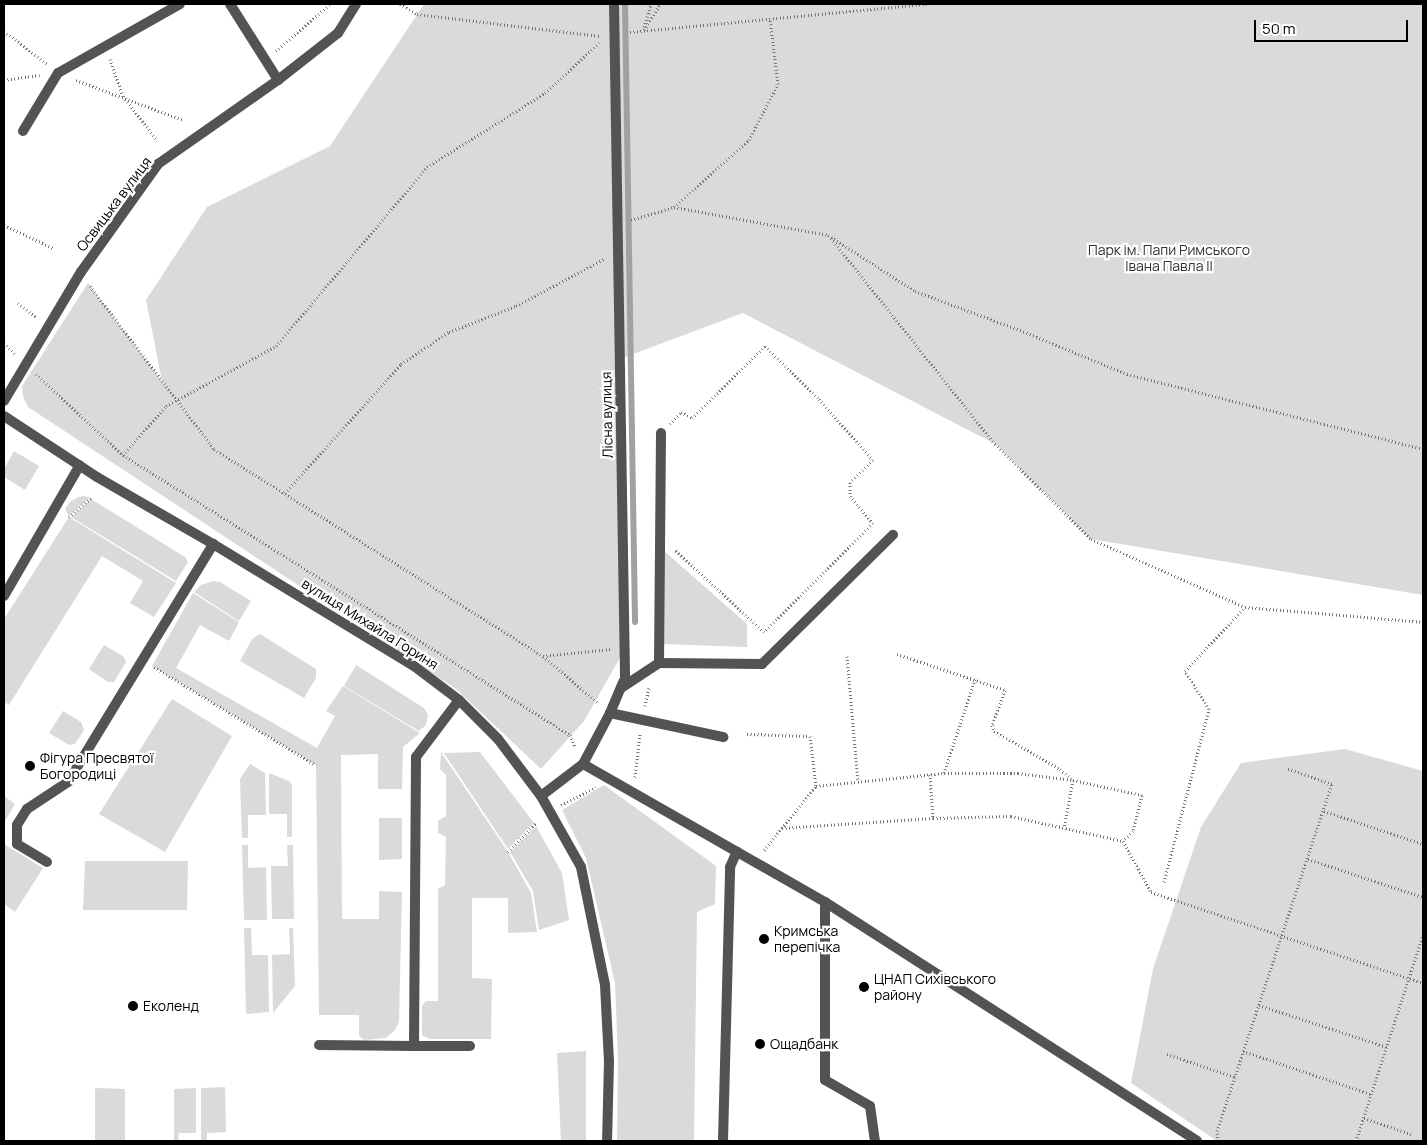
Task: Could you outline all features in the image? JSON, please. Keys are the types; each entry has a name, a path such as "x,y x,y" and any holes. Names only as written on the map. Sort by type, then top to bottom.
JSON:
{"street":[{"path":"23,131 58,73 180,4"},
{"path":"230,4 278,80"},
{"name":"Освицька вулиця","path":"4,402 81,272 158,164 278,80 338,33 356,4"},
{"name":"Лісна вулиця","path":"542,796 584,764 610,713 625,677 614,4"},
{"name":"вулиця Михайла Гориня","path":"4,416 80,465 414,666 459,700 498,739 542,796 581,867 605,985 609,1061 607,1141"},
{"path":"659,663 661,433"},
{"path":"4,596 80,465"},
{"path":"621,688 659,663 762,664 893,535"},
{"path":"47,862 17,844 17,826 27,810 68,782 213,544"},
{"path":"414,1046 416,757 459,700"},
{"path":"610,713 723,737"},
{"path":"584,764 825,902 1197,1141"},
{"path":"723,1141 730,867 737,851"},
{"path":"825,902 825,1080 870,1106 875,1141"},
{"path":"319,1045 470,1046"}],"path":[{"path":"266,60 330,4"},
{"path":"123,455 166,406 276,346 427,167 545,93 605,37 417,14 400,4"},
{"path":"644,31 651,4"},
{"path":"644,31 660,4"},
{"path":"629,32 928,4"},
{"path":"632,220 674,207 749,140 778,84 770,19"},
{"path":"4,31 58,73 183,120"},
{"path":"106,46 123,96 157,140"},
{"path":"4,80 58,73"},
{"path":"674,207 828,235 915,290 1127,374 1423,449"},
{"path":"4,226 53,248"},
{"path":"828,235 995,444 1092,539 1245,607 1423,622"},
{"path":"285,493 400,364 449,332 516,306 618,251"},
{"path":"81,272 176,401 214,449 543,656 610,713"},
{"path":"18,303 48,326"},
{"path":"660,537 764,632 873,523 850,496 850,482 873,460 819,399 765,346 692,418 681,412 661,433"},
{"path":"25,364 123,455 570,735 584,764"},
{"path":"69,517 91,498"},
{"path":"1164,882 1209,709 1185,671 1245,607"},
{"path":"543,656 624,648"},
{"path":"897,654 1005,690 992,725 994,731 1060,769 1073,780"},
{"path":"847,656 858,782"},
{"path":"152,666 316,765"},
{"path":"944,773 975,679"},
{"path":"633,792 640,729"},
{"path":"747,734 810,736 816,786"},
{"path":"1218,1141 1217,1131 1332,784 1286,768"},
{"path":"755,861 816,786 944,773 1018,773 1073,780 1142,796 1133,830 1122,841"},
{"path":"930,774 933,818"},
{"path":"1064,828 1073,780"},
{"path":"560,805 601,785"},
{"path":"1324,811 1423,844"},
{"path":"782,828 933,818 1011,816 1122,841 1151,892 1423,983"},
{"path":"508,852 536,823"},
{"path":"1308,859 1423,897"},
{"path":"1356,1141 1423,935"},
{"path":"1259,1005 1386,1047"},
{"path":"1243,1051 1371,1094"},
{"path":"1167,1054 1235,1077"},
{"path":"1364,1118 1411,1134"}],"green space":[{"name":"Парк ім. Папи Римського Івана Павла ІІ","path":"424,4 1423,4 1423,595 1091,539 995,444 743,313 617,360 621,656 584,721 541,769 456,689 28,407 23,396 22,386 88,283 162,381 146,300 207,207 330,146"},
{"path":"14,451 39,466 25,490 4,477 4,469"},
{"path":"85,496 90,498 69,516 65,509 70,502 78,497"},
{"path":"91,499 185,557 188,562 176,581 71,517"},
{"path":"69,517 176,583 154,617 130,603 143,581 102,556 9,705 4,702 4,619"},
{"path":"663,550 747,624 747,647 662,644"},
{"path":"213,581 220,582 251,601 239,621 194,592 201,585"},
{"path":"193,593 239,622 229,641 200,625 176,668 317,748 335,716 326,711 343,686 420,733 403,747 402,789 378,789 378,754 341,755 342,919 379,919 379,891 402,892 399,1022 395,1030 386,1038 364,1040 359,1036 359,1015 319,1015 316,765 152,666"},
{"path":"260,634 316,669 316,678 304,698 240,661 252,639"},
{"path":"104,645 124,657 126,662 114,682 108,682 89,669"},
{"path":"356,665 424,708 428,715 426,725 419,731 344,686"},
{"path":"172,699 232,736 165,852 99,814"},
{"path":"63,711 81,722 84,730 75,744 69,745 49,733"},
{"path":"1345,749 1423,771 1423,1141 1217,1141 1131,1083 1153,969 1201,827 1241,763"},
{"path":"441,752 508,852 531,893 537,932 508,933 508,898 472,898 472,978 492,979 491,1039 429,1039 422,1035 422,1006 426,1001 438,1001 438,889 445,885 446,837 438,833 438,821 446,816 446,775 440,769"},
{"path":"480,752 534,823 508,849 444,753"},
{"path":"250,764 265,773 266,815 248,815 248,838 242,838 240,779"},
{"path":"269,773 289,781 292,785 292,837 287,837 287,814 269,814"},
{"path":"604,785 716,866 715,904 697,912 694,1141 617,1141 618,1059 615,983 586,858 562,810"},
{"path":"4,796 15,804 4,823"},
{"path":"379,818 402,818 402,859 379,860"},
{"path":"536,826 562,873 569,920 539,930 533,891 510,852"},
{"path":"4,844 43,868 15,912 4,904"},
{"path":"242,845 248,845 248,868 266,867 267,920 244,920"},
{"path":"287,845 293,845 294,919 272,919 271,866 288,866"},
{"path":"85,861 188,861 187,910 83,910"},
{"path":"244,928 251,928 252,955 268,955 269,1012 246,1014"},
{"path":"289,928 293,928 295,986 273,1013 272,955 290,954"},
{"path":"586,1051 586,1141 561,1141 557,1053"},
{"path":"225,1087 226,1132 207,1133 207,1141 201,1141 201,1088"},
{"path":"95,1088 125,1089 125,1141 95,1141"},
{"path":"196,1088 196,1133 179,1133 178,1141 174,1141 174,1089"}],"waterway":[{"path":"625,4 635,622"}],"place":[{"name":"Фігура Пресвятої Богородиці","path":"30,766"},
{"name":"Кримська перепічка","path":"764,939"},
{"name":"ЦНАП Сихівського району","path":"864,987"},
{"name":"Еколенд","path":"133,1006"},
{"name":"Ощадбанк","path":"760,1044"}]}
